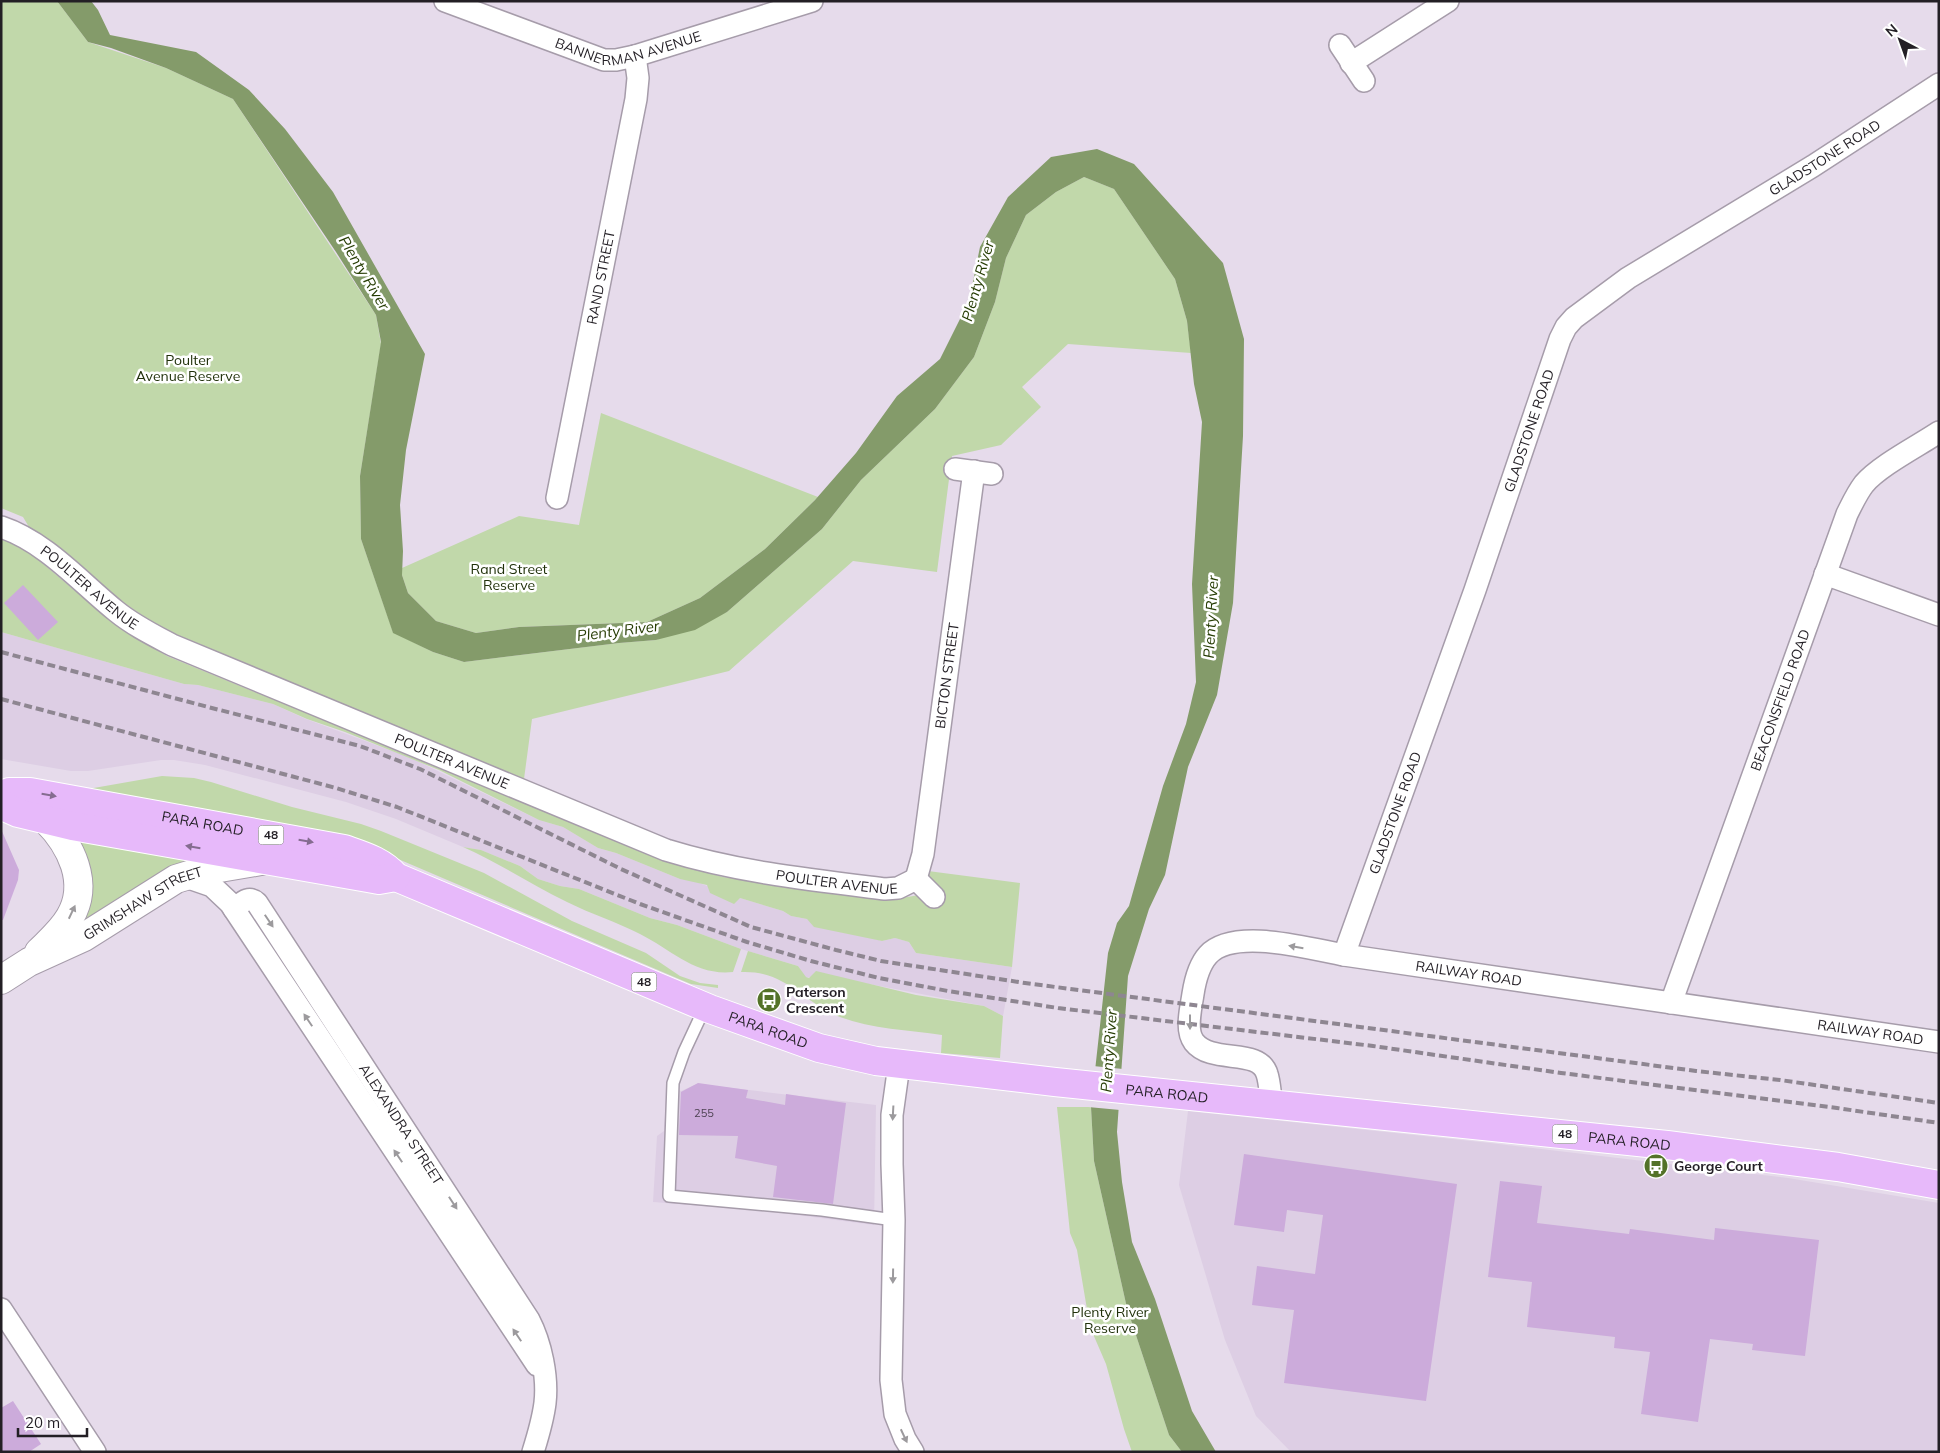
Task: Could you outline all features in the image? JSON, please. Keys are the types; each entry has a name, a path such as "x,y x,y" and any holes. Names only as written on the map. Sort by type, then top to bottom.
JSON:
{"main road":[{"name":"PARA ROAD","path":"1,795 19,791 30,792 344,849 375,860 384,865 396,877 705,1007 819,1048 848,1056 898,1065 1055,1082 1666,1144 1838,1167 1939,1185"},
{"name":"PARA ROAD","path":"1,803 9,810 46,820 378,880 396,877"}],"street":[{"name":"BANNERMAN AVENUE","path":"445,1 604,60 616,60 635,56 812,1"},
{"path":"1351,63 1448,1"},
{"path":"1340,45 1364,81"},
{"name":"RAND STREET","path":"558,498 636,99 638,78 635,56"},
{"name":"GLADSTONE ROAD","path":"1344,955 1475,590 1560,339 1566,327 1587,307 1628,278 1813,166 1939,84"},
{"name":"BEACONSFIELD ROAD","path":"1671,1002 1847,514 1864,484 1874,474 1939,432"},
{"name":"BICTON STREET","path":"916,879 920,871 925,844 974,471"},
{"name":"POULTER AVENUE","path":"1,526 29,539 118,612 145,631 172,645 666,850 738,869 885,889 898,888 916,879 934,897"},
{"path":"1826,574 1939,615"},
{"name":"GRIMSHAW STREET","path":"29,962 66,925 74,911 78,891 77,870 70,850 46,820"},
{"name":"GRIMSHAW STREET","path":"1,980 29,962 84,937 183,876 263,860"},
{"name":"ALEXANDRA STREET","path":"183,876 212,886 234,909 544,1376 545,1405 533,1452"},
{"name":"RAILWAY ROAD","path":"1272,1104 1267,1074 1259,1063 1245,1058 1210,1053 1195,1043 1191,1037 1190,1017 1193,992 1204,961 1208,954 1227,944 1248,940 1939,1042"},
{"path":"898,1065 892,1114 894,1220 891,1380 895,1414 905,1439 913,1452"},
{"path":"1,1309 95,1452"}],"lane":[{"path":"705,1007 684,1052 673,1083 669,1196 822,1210 894,1220"}],"shaded area":[{"path":"1,632 184,684 198,685 273,704 306,719 411,758 539,820 563,827 598,848 616,853 680,879 691,880 783,911 791,916 882,941 895,938 909,942 916,953 1012,967 1003,1016 984,1006 869,984 805,977 798,966 741,949 677,925 650,918 579,889 560,886 538,879 520,866 481,850 463,847 396,819 346,802 205,765 161,760 88,771 71,771 1,759"},
{"path":"667,1084 681,1091 697,1084 876,1105 874,1225 767,1211 653,1202 657,1136 664,1131"},
{"path":"1188,1111 1490,1143 1788,1178 1939,1203 1939,1452 1291,1452 1256,1416 1225,1340 1179,1185"}],"green space":[{"name":"Poulter Avenue Reserve","path":"1,1 57,1 88,42 166,68 233,99 376,315 381,344 360,476 361,539 393,632 433,652 464,662 656,640 727,612 822,529 861,480 935,409 974,357 995,302 1006,258 1026,215 1056,192 1084,177 1114,189 1175,279 1187,321 1191,353 1068,344 1022,387 1041,407 1001,445 952,456 937,572 853,561 729,671 532,719 524,779 176,635 121,601 29,527 23,517 1,508"},
{"name":"Rand Street Reserve","path":"601,413 818,497 765,549 700,598 647,622 519,627 476,633 436,621 408,593 402,575 402,568 519,516 579,525"},
{"path":"1,538 28,551 111,621 167,656 681,865 723,877 890,900 919,895 928,871 1020,883 1012,967 916,953 909,942 895,938 882,941 814,927 807,919 791,916 783,911 740,898 734,904 710,893 707,885 680,879 616,853 598,848 563,827 539,820 439,770 273,704 198,685 184,684 1,632"},
{"path":"162,776 194,778 211,782 292,807 361,824 381,831 484,873 572,921 646,953 680,976 700,983 718,985 718,988 691,984 370,847 88,789"},
{"path":"72,835 190,860 173,868 83,924"},
{"path":"463,847 481,850 520,866 538,879 560,886 579,889 650,918 677,925 741,949 733,972 719,972 695,966 652,940 567,902"},
{"path":"748,951 798,966 806,977 809,978 816,971 916,995 984,1006 1003,1016 1000,1058 941,1053 942,1035 878,1027 840,1017 827,1011 782,981 757,973 741,972"},
{"name":"Plenty River Reserve","path":"1057,1107 1091,1107 1094,1161 1127,1308 1169,1435 1182,1452 1132,1452 1106,1364 1090,1327 1077,1250 1070,1233"}],"water":[{"name":"Plenty River","path":"57,1 91,1 98,10 110,35 196,52 249,90 285,129 333,192 425,354 406,450 400,505 403,551 402,575 408,593 436,621 476,633 519,627 647,622 700,598 765,549 815,500 856,453 897,396 940,359 969,301 980,247 1008,197 1051,157 1097,149 1134,164 1223,263 1244,339 1243,436 1233,603 1217,695 1188,767 1165,875 1149,909 1128,976 1117,1132 1122,1182 1132,1242 1155,1299 1192,1411 1216,1452 1182,1452 1169,1435 1127,1308 1094,1161 1091,1107 1108,953 1117,923 1129,906 1163,786 1186,724 1196,682 1192,584 1202,422 1194,384 1187,321 1175,279 1114,189 1084,177 1056,192 1026,215 1006,258 995,302 974,357 935,409 861,480 822,529 727,612 695,630 656,640 464,662 433,652 393,633 361,539 360,476 381,342 376,315 233,99 166,68 111,48 88,42"}],"pier":[{"path":"1093,1066 1123,1069 1120,1110 1088,1107"}],"building":[{"path":"23,585 58,622 38,640 4,603"},
{"path":"1,829 19,870 18,880 3,920 1,920"},
{"path":"698,1083 748,1090 746,1098 785,1105 786,1094 846,1103 833,1204 773,1197 777,1166 735,1158 738,1136 679,1135 681,1092"},
{"path":"1244,1154 1457,1184 1426,1401 1284,1383 1294,1310 1252,1305 1257,1266 1315,1274 1323,1215 1287,1210 1284,1232 1234,1225"},
{"path":"1500,1181 1542,1186 1537,1223 1629,1234 1630,1229 1714,1240 1715,1228 1819,1240 1805,1356 1752,1350 1753,1344 1710,1339 1698,1422 1641,1414 1650,1352 1614,1348 1615,1337 1527,1327 1532,1282 1488,1277"},
{"path":"13,1401 41,1444 29,1452 1,1452 1,1408"}],"railway":[{"path":"1,652 360,746 420,769 621,869 751,927 881,961 1025,983 1696,1071 1780,1080 1939,1103"},
{"path":"1,699 336,788 397,807 640,904 747,942 879,978 1058,1008 1373,1046 1939,1123"}],"place":[{"name":"Paterson Crescent","path":"769,1000"},
{"name":"George Court","path":"1656,1166"}]}
